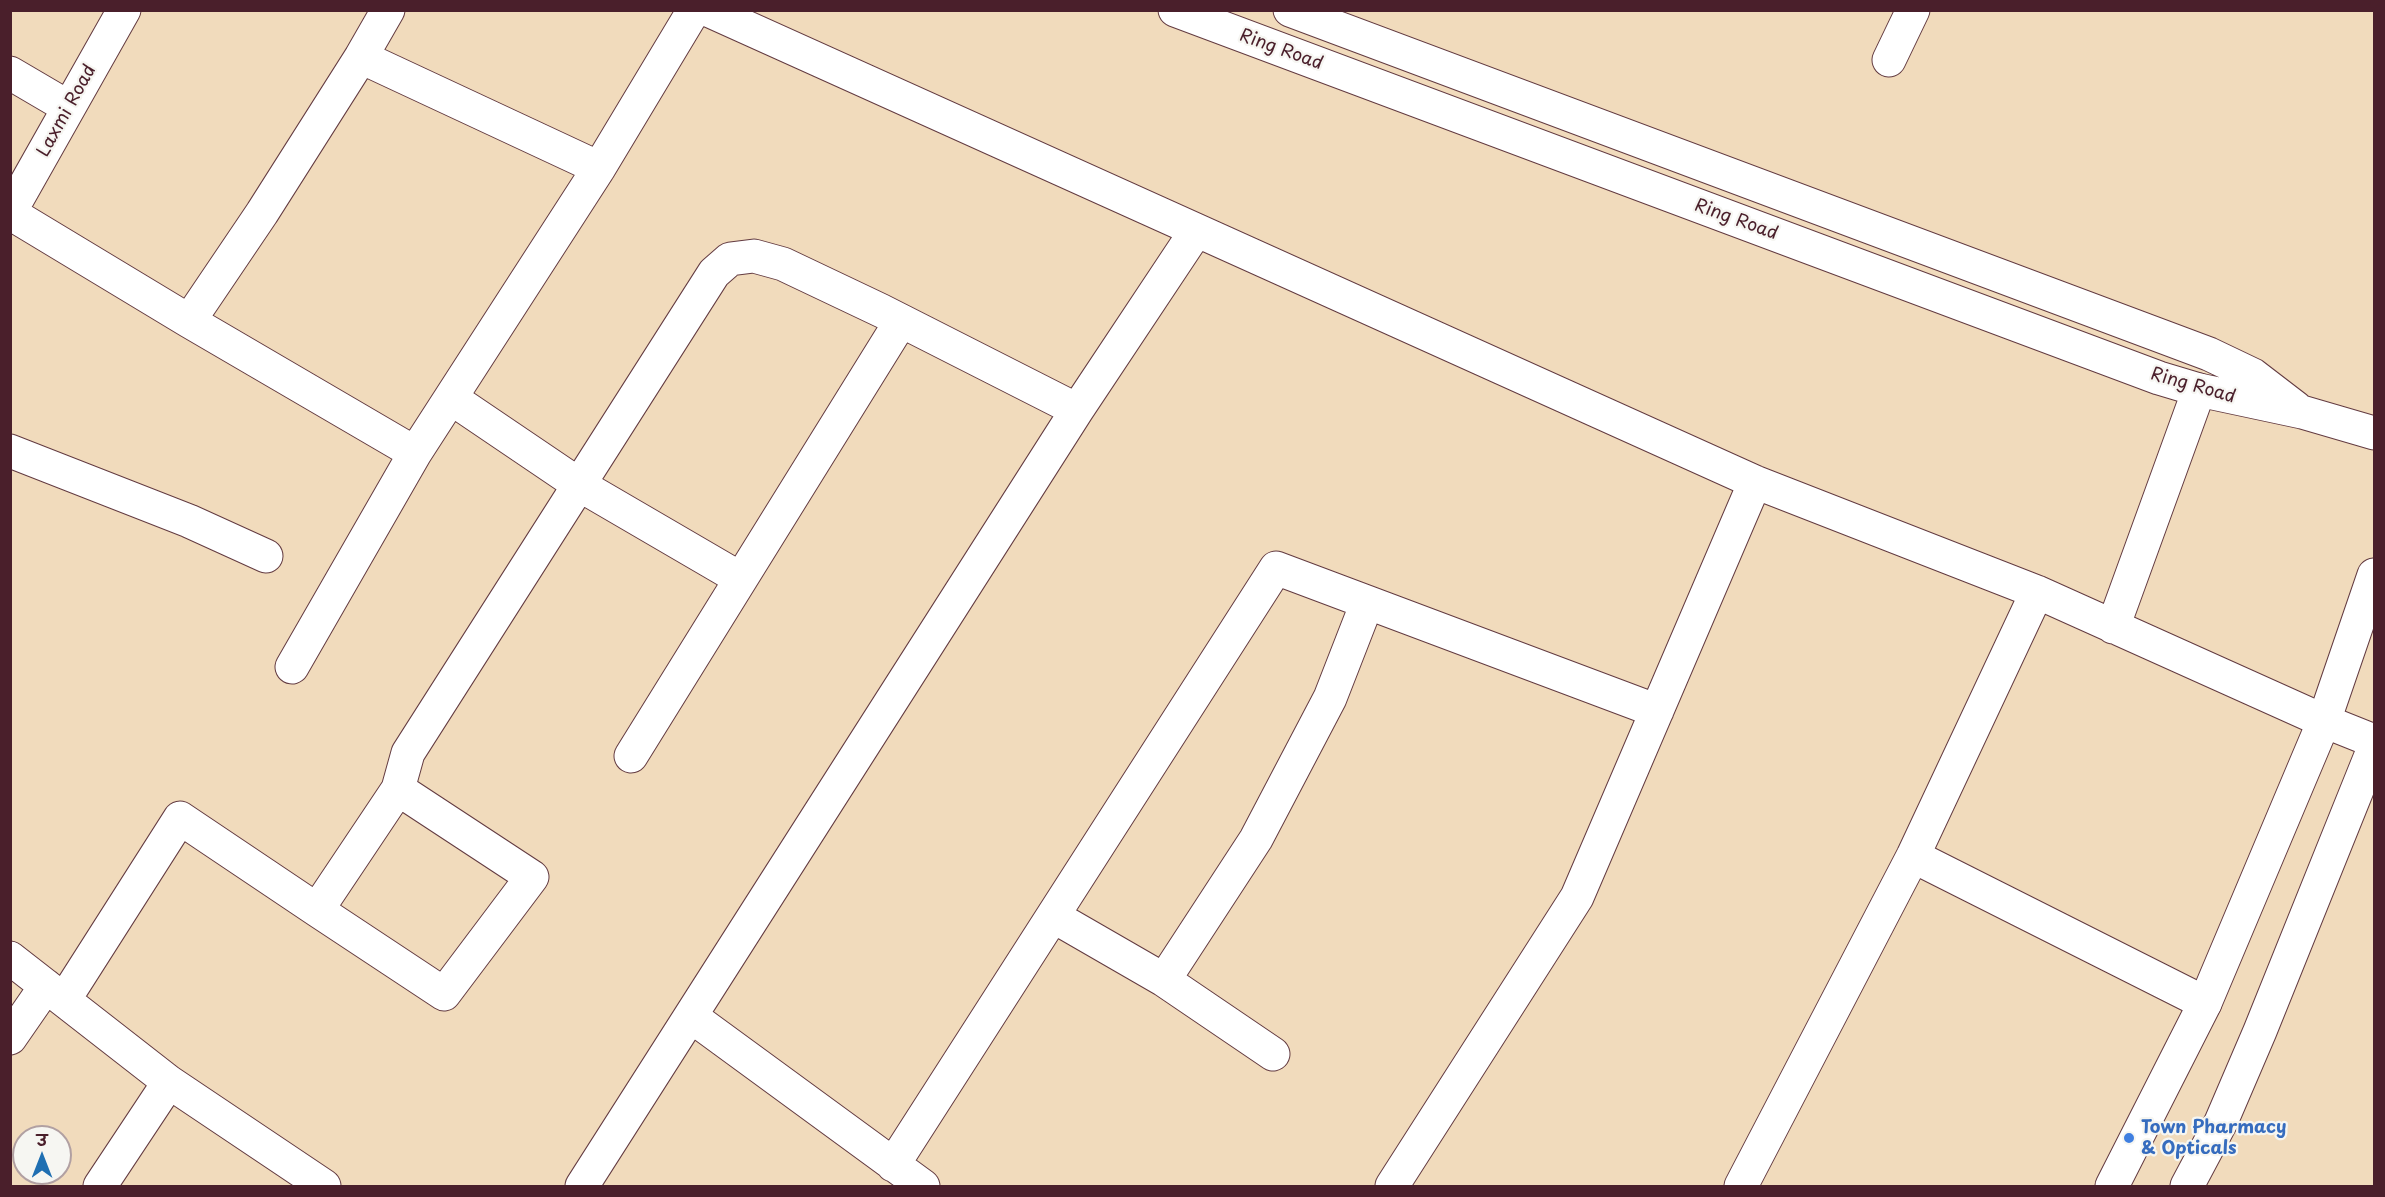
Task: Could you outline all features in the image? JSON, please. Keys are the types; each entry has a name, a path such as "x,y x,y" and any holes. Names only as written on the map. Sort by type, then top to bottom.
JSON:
{"street":[{"name":"Laxmi Road","path":"10,212 124,10"},
{"path":"189,321 262,213 361,57 387,10"},
{"path":"292,667 415,453 599,168 694,10"},
{"path":"708,10 1755,482 2037,592 2324,721 2374,741"},
{"name":"Ring Road","path":"1175,10 2137,369 2199,390 2302,412 2374,433"},
{"name":"Ring Road","path":"1290,10 2209,354 2253,375 2302,412"},
{"path":"1889,60 1913,10"},
{"path":"361,57 599,168"},
{"path":"10,73 68,107"},
{"path":"10,212 189,321 415,453"},
{"path":"582,1186 692,1017 1077,410 1196,231"},
{"path":"317,910 398,789 408,753 578,484 714,273 730,259 754,256 783,264 1077,410"},
{"path":"631,756 901,321"},
{"path":"2113,627 2199,390"},
{"path":"451,398 578,484 741,579"},
{"path":"10,451 189,520 266,556"},
{"path":"1392,1186 1577,897 1755,482"},
{"path":"893,1165 1276,568 1657,711"},
{"path":"2112,1186 2205,1003 2324,721 2374,575"},
{"path":"1741,1186 1913,856 2037,592"},
{"path":"1164,980 1256,839 1330,698 1367,603"},
{"path":"2187,1186 2221,1122 2260,1031 2374,747"},
{"path":"10,1038 55,993 180,818 444,994 532,877 398,789"},
{"path":"1913,856 2205,1003"},
{"path":"1053,916 1164,980 1273,1054"},
{"path":"10,958 169,1082 324,1186"},
{"path":"692,1017 923,1186"},
{"path":"100,1186 169,1082"}],"place":[{"name":"Town Pharmacy & Opticals","path":"2129,1138"}]}
